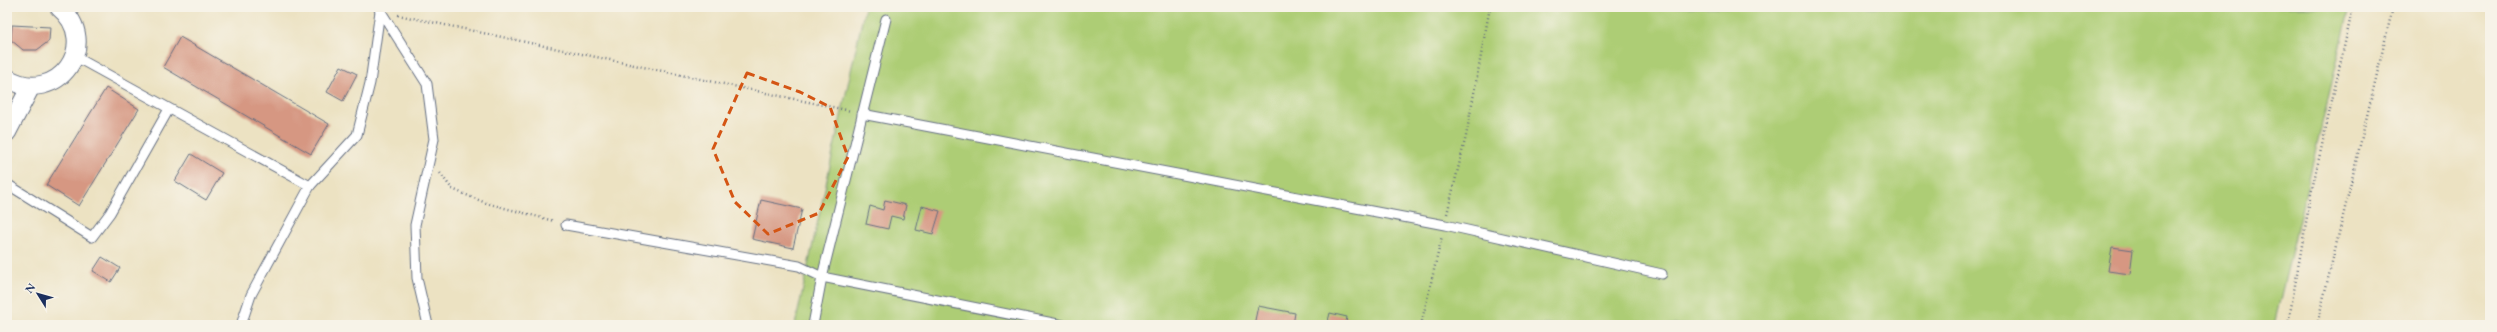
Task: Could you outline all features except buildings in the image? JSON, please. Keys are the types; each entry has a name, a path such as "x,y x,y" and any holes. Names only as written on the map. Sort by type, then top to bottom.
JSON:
{"street":[{"path":"7,78 16,83 31,86 53,82 69,67 74,56 76,33 62,9"},
{"path":"7,132 31,86"}],"lane":[{"path":"379,9 427,84 434,139 415,224 417,278 428,325"},
{"path":"241,325 251,295 310,186 357,135 370,83 379,9"},
{"path":"813,325 822,277 886,19"},
{"path":"74,56 310,186"},
{"path":"7,184 92,237 114,206 169,109"},
{"path":"862,114 1445,225 1662,274"},
{"path":"566,225 799,266 822,277 1063,325"}],"path":[{"path":"1421,325 1466,136 1490,7"},
{"path":"2288,325 2312,194 2353,7"},
{"path":"2317,325 2393,7"},
{"path":"379,9 862,114"},
{"path":"430,160 452,189 486,203 566,225"}],"highlighted area":[{"path":"747,73 800,92 830,107 848,157 819,213 768,234 735,202 713,149"}],"green space":[{"path":"865,7 2350,7 2274,325 795,325"}]}
